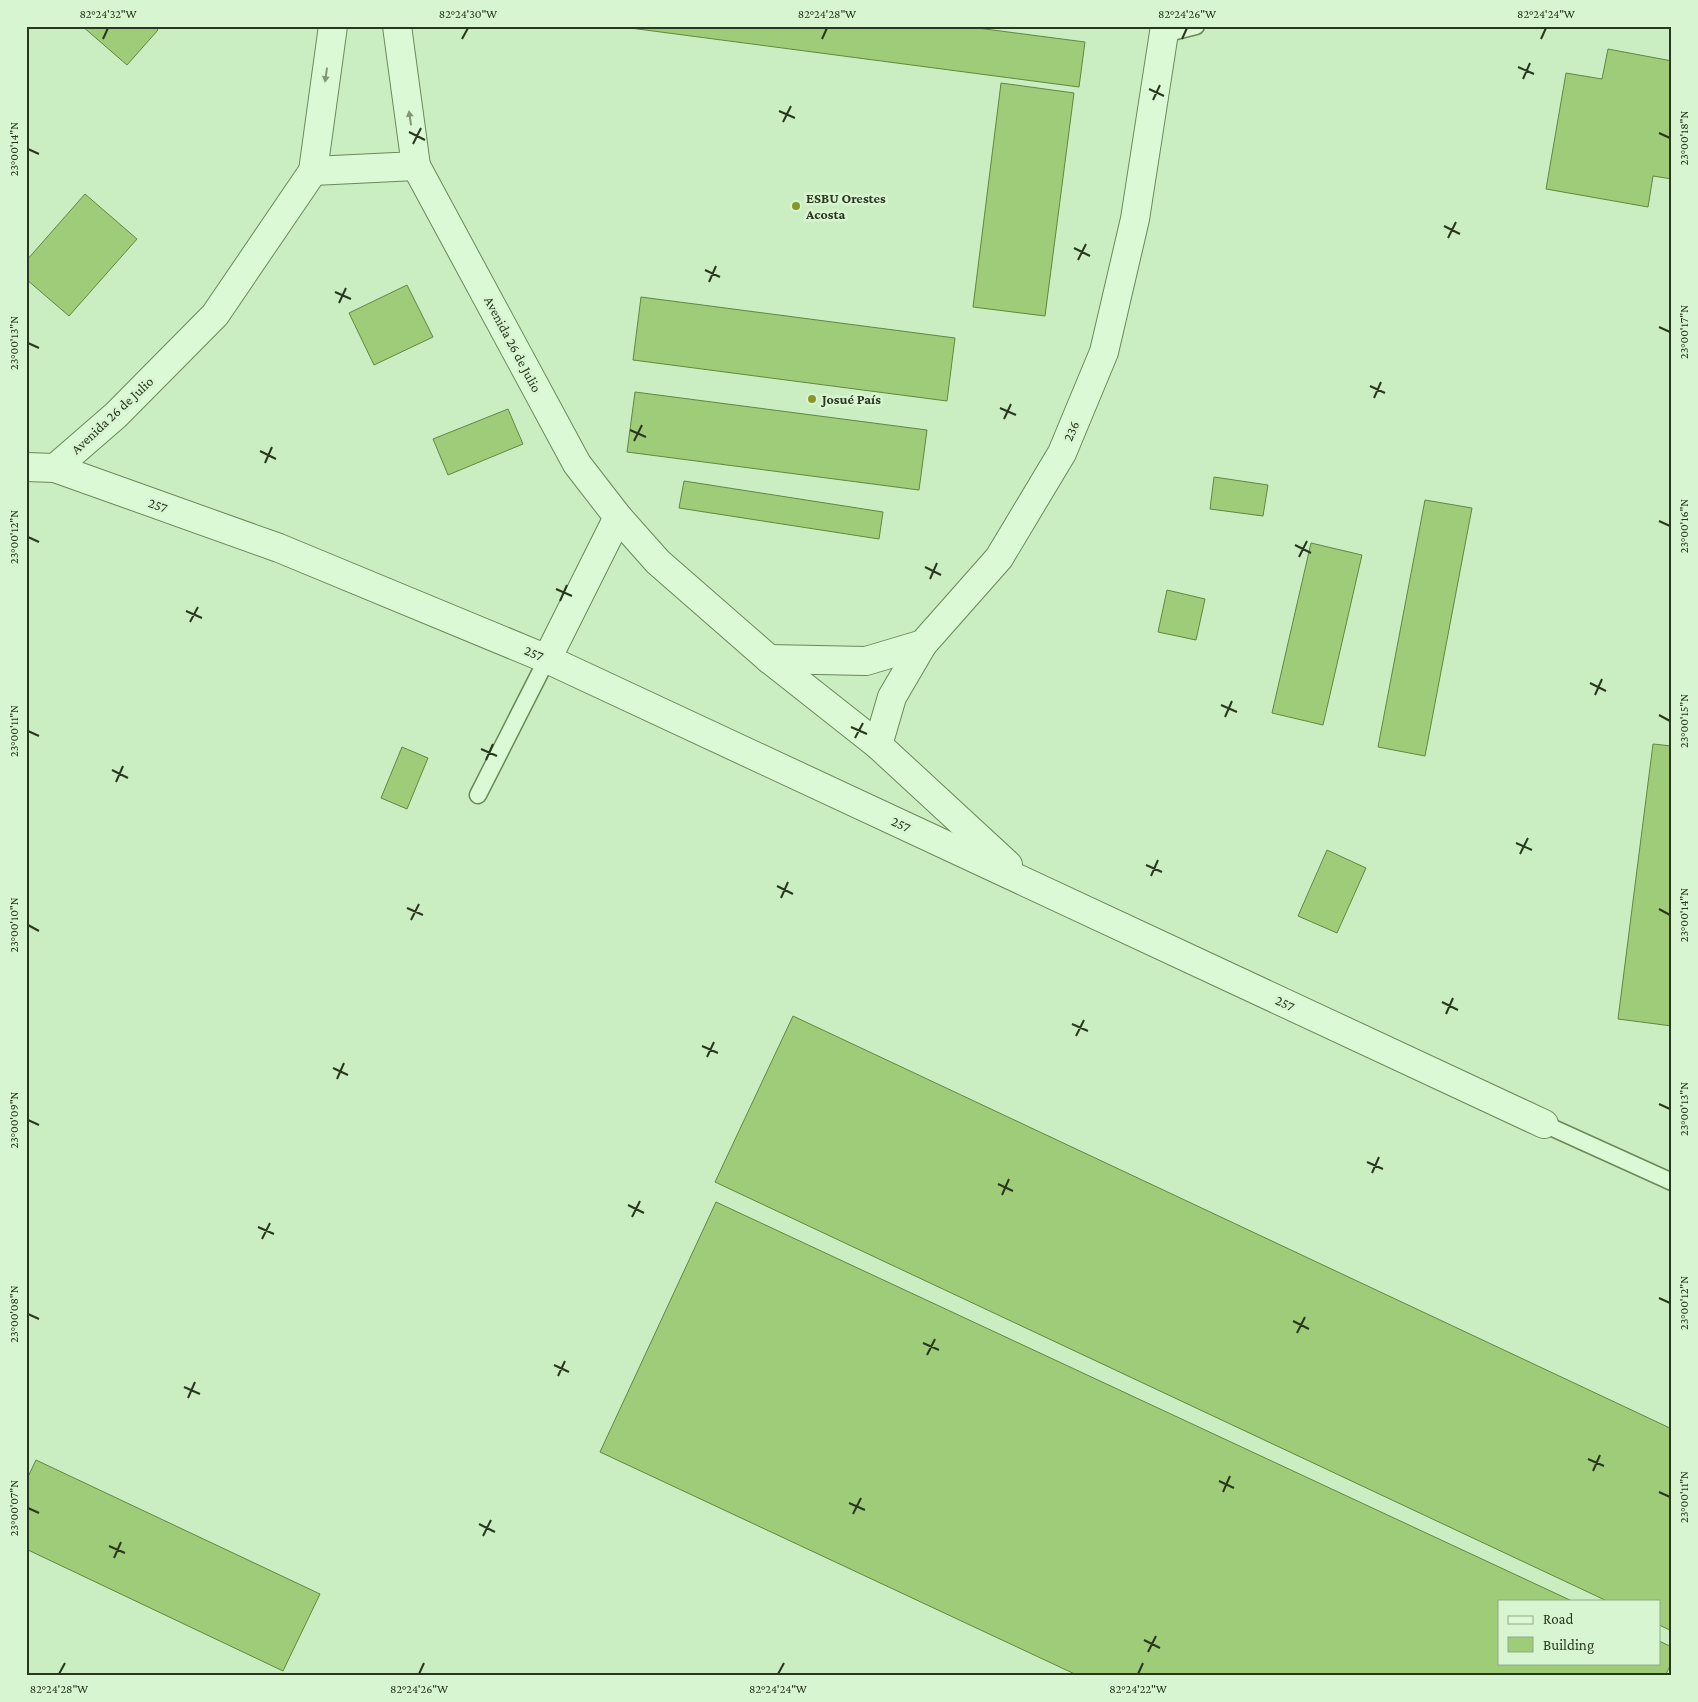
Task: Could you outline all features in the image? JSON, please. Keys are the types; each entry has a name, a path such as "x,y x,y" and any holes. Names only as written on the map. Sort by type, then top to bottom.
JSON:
{"street":[{"name":"Avenida 26 de Julio","path":"55,468 116,415 215,315 313,171 333,26"},
{"name":"Avenida 26 de Julio","path":"397,26 416,166 578,464 618,517 658,562 769,659"},
{"name":"236","path":"878,745 892,697 923,644 999,558 1062,452 1104,352 1135,219 1164,30"},
{"path":"313,171 416,166"},
{"name":"257","path":"26,467 55,468 279,548 547,658 1544,1124"},
{"path":"547,658 618,517"},
{"path":"769,659 866,661 923,644"},
{"name":"257","path":"769,659 878,745 1026,883"}],"lane":[{"path":"1164,30 1196,26"},
{"path":"478,795 547,658"},
{"path":"1544,1124 1672,1182"}],"building":[{"path":"82,26 154,26 158,30 127,65"},
{"path":"615,26 962,26 1085,42 1079,87"},
{"path":"1608,49 1672,61 1672,179 1653,176 1648,207 1546,189 1566,73 1602,79"},
{"path":"1001,83 1074,93 1045,316 973,307"},
{"path":"85,194 137,239 69,316 26,279 26,261"},
{"path":"407,285 433,337 374,365 349,313"},
{"path":"641,297 955,338 947,401 633,360"},
{"path":"635,392 927,430 919,490 627,452"},
{"path":"508,409 523,444 448,475 433,439"},
{"path":"1214,477 1268,485 1263,516 1210,509"},
{"path":"684,481 883,512 879,539 679,508"},
{"path":"1425,500 1472,508 1425,756 1378,747"},
{"path":"1311,543 1362,555 1323,725 1272,713"},
{"path":"1167,590 1205,599 1196,640 1158,632"},
{"path":"1653,744 1672,746 1672,1026 1618,1019"},
{"path":"402,747 428,758 407,809 381,798"},
{"path":"1327,850 1366,868 1337,933 1298,916"},
{"path":"793,1016 1672,1429 1672,1631 1660,1625 1660,1600 1605,1600 715,1182"},
{"path":"716,1202 1570,1600 1498,1600 1498,1664 1660,1664 1660,1641 1672,1647 1672,1662 1665,1676 1079,1676 600,1452"},
{"path":"36,1460 320,1594 283,1671 26,1549 26,1481"}],"place":[{"name":"ESBU Orestes Acosta","path":"796,206"},
{"name":"Josué País","path":"812,399"}]}
